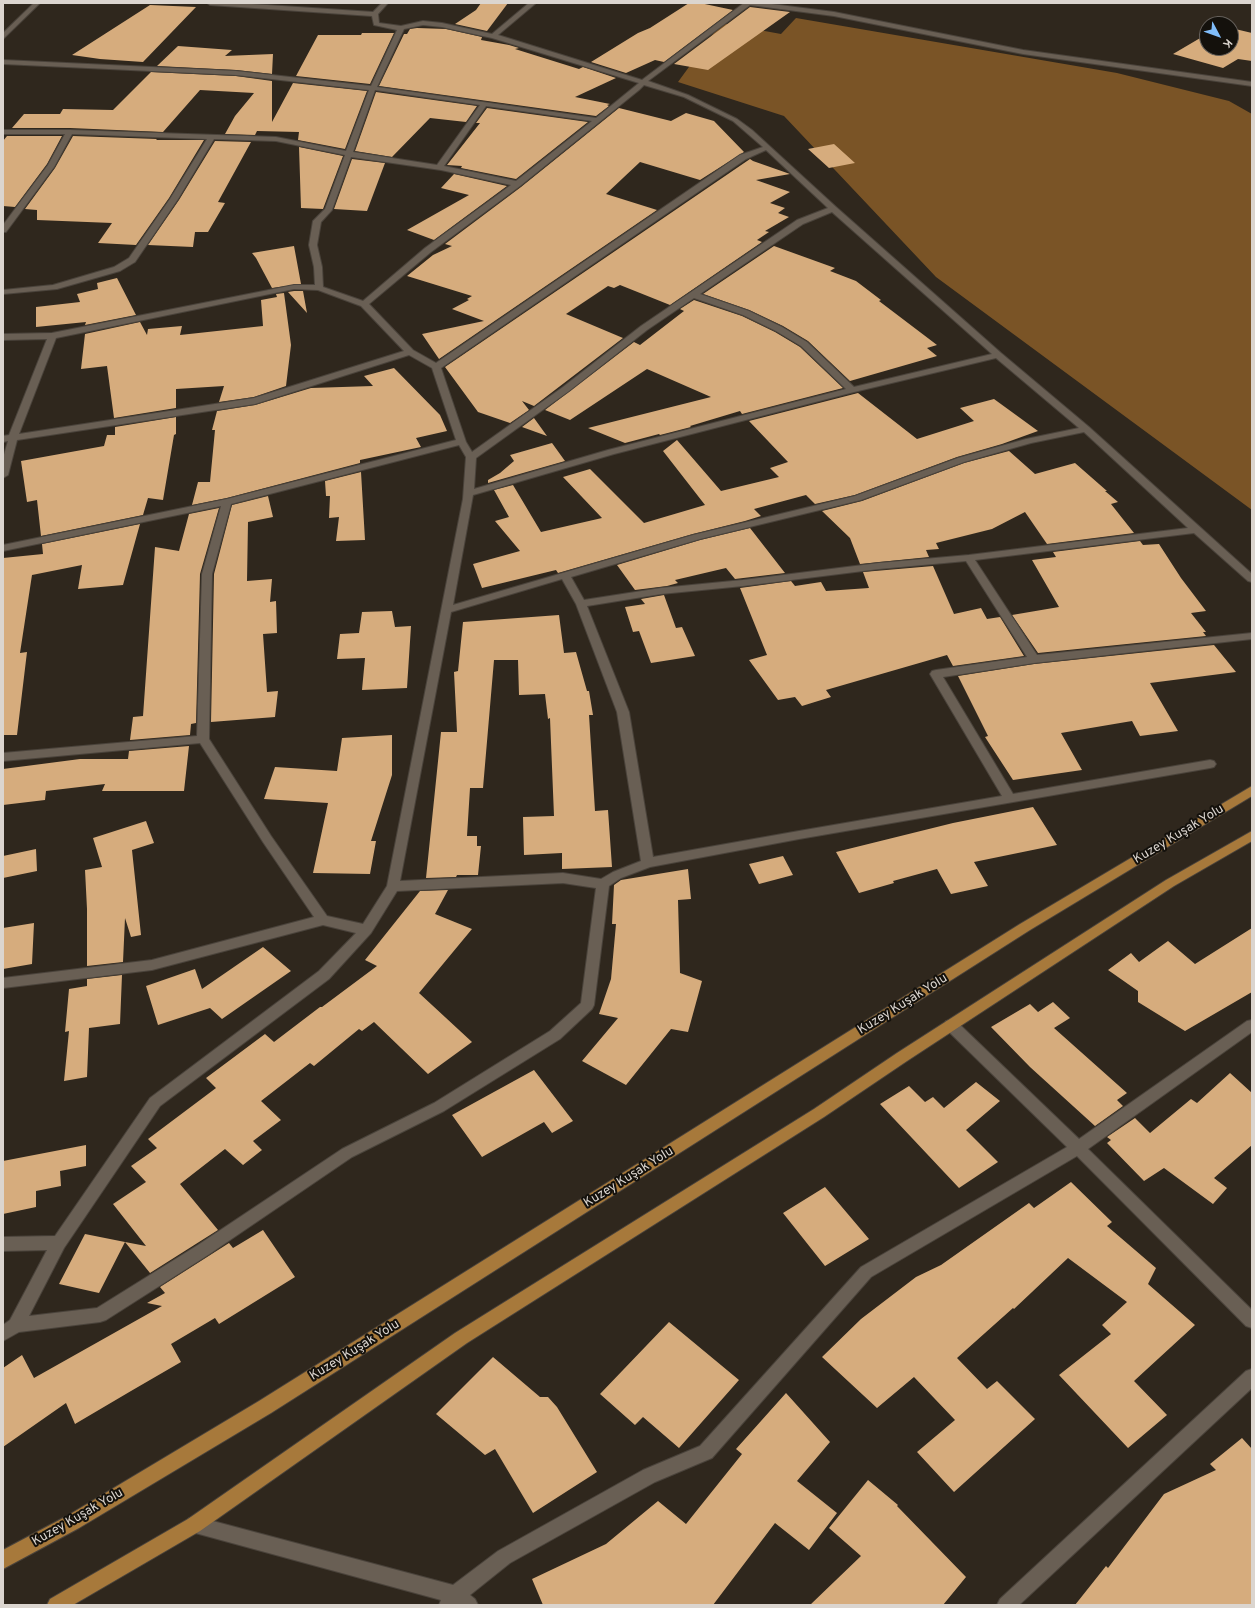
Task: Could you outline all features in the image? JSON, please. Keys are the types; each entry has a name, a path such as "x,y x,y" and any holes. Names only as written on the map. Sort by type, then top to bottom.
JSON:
{"main road":[{"name":"Kuzey Kuşak Yolu","path":"3,1560 73,1522 265,1408 1025,927 1252,790"},
{"path":"56,1605 194,1524 461,1338 607,1248 819,1113 951,1025 1170,884 1252,835"}],"street":[{"path":"3,37 37,3"},
{"path":"210,3 375,14"},
{"path":"385,3 375,14 376,24 387,27 401,28 423,23 442,25 493,36 686,96 735,120 750,131 833,209 998,355 1086,429 1252,579"},
{"path":"493,36 533,3"},
{"path":"364,304 428,250 517,184 637,89 643,82 749,3 834,14 1023,52 1252,84"},
{"path":"319,288 318,267 313,245 317,221 328,210 373,88 401,28"},
{"path":"3,62 236,73 373,88 597,120"},
{"path":"439,168 484,104"},
{"path":"3,132 70,132 276,139 349,154 439,168 517,184"},
{"path":"3,230 51,165 70,132"},
{"path":"3,292 54,287 117,269 132,260 174,199 212,136"},
{"path":"436,367 743,157 768,148"},
{"path":"471,457 566,389 644,328 695,295 800,222 833,209"},
{"path":"3,337 52,336 294,287 319,288 364,304 410,352 436,367 461,442 471,457 469,493 393,886 366,930 324,975 155,1102 59,1243 16,1325 3,1334"},
{"path":"695,295 746,313 779,329 804,344 852,390"},
{"path":"3,475 13,438 52,336"},
{"path":"3,439 255,401 410,352"},
{"path":"469,493 611,452 852,390 998,355"},
{"path":"446,610 697,537 858,498 961,460 1029,441 1086,429"},
{"path":"3,548 227,502 461,442"},
{"path":"227,502 207,574 203,739 267,839 323,920"},
{"path":"581,604 661,591 743,583 879,566 969,558 1196,530"},
{"path":"969,558 996,603 1034,659"},
{"path":"565,575 581,604 623,712 648,863"},
{"path":"1010,799 936,674 1034,659 1252,636"},
{"path":"3,757 203,739"},
{"path":"393,886 563,878 603,884 617,875 648,863 798,834 1210,764"},
{"path":"16,1325 100,1315 203,1250 347,1153 439,1107 555,1035 587,1005 603,884"},
{"path":"3,983 152,965 323,920 366,930"},
{"path":"951,1025 1078,1148 1252,1321"},
{"path":"194,1524 458,1602 504,1557 648,1476 706,1452 866,1272 1078,1148 1252,1025"},
{"path":"3,1244 59,1243"},
{"path":"1006,1605 1252,1376"}],"shaded area":[{"path":"796,18 1117,73 1229,101 1252,114 1252,510 936,277 784,116 678,82 721,23 781,34"}],"building":[{"path":"481,3 508,3 487,31 455,24 476,10"},
{"path":"689,3 700,3 733,10 664,62 655,60 626,73 591,62 638,33 650,28"},
{"path":"150,5 196,7 143,62 100,59 72,55"},
{"path":"750,7 790,12 708,70 674,64"},
{"path":"410,29 446,29 482,37 481,40 509,45 519,48 515,49 579,69 583,67 616,78 575,97 610,104 596,116 379,86 404,34 407,34"},
{"path":"1239,30 1252,33 1252,61 1238,59 1223,68 1173,54 1199,39 1199,56 1239,56"},
{"path":"362,33 394,33 370,84 296,76 318,35 361,35"},
{"path":"178,46 232,50 225,56 273,54 272,74 236,70 157,66"},
{"path":"151,72 236,76 272,81 272,122 293,83 367,91 345,149 298,140 299,132 257,131 255,135 225,134 235,116 254,93 200,90 163,132 70,128 12,128 24,114 60,114 63,109 113,110"},
{"path":"376,92 477,106 466,122 430,118 392,157 355,151"},
{"path":"487,108 588,122 516,179 461,168 462,166 447,165 480,123 476,123"},
{"path":"619,108 671,121 686,113 714,121 744,152 700,180 640,162 606,194 657,210 439,359 422,334 484,321 452,309 469,300 467,299 472,296 407,276 433,255 452,246 445,244 521,187"},
{"path":"7,136 62,136 47,164 15,207 3,206 3,141"},
{"path":"73,136 157,139 156,140 204,140 169,198 136,245 98,243 112,223 37,220 37,210 25,209 55,168"},
{"path":"215,141 251,142 218,202 225,203 208,232 195,232 193,247 148,245 179,200"},
{"path":"834,144 855,163 829,168 808,149"},
{"path":"299,147 343,156 323,209 301,208"},
{"path":"352,159 385,163 367,211 334,209"},
{"path":"750,159 790,174 756,180 790,192 770,203 785,208 778,213 789,217 765,231 769,232 757,240 762,242 670,305 620,285 614,288 608,286 566,314 623,338 534,406 522,401 529,410 510,423 478,412 445,367"},
{"path":"454,174 507,186 434,240 407,230 469,195 441,188"},
{"path":"294,246 301,284 272,288 252,253"},
{"path":"774,246 835,268 830,271 856,281 881,300 879,301 937,345 927,348 937,356 850,381 808,341 783,326 749,310 703,294"},
{"path":"117,278 136,315 85,325 86,322 36,327 36,307 80,302 77,294 98,289 97,283"},
{"path":"303,291 307,313 288,292"},
{"path":"284,293 291,345 286,386 254,397 219,402 224,386 176,389 176,408 114,418 107,366 81,369 85,334 140,322 147,335 148,329 182,326 180,335 263,326 261,300 277,297 276,294"},
{"path":"694,300 742,316 775,332 800,347 843,388 742,414 740,411 690,426 691,427 625,443 588,428 711,397 647,369 570,420 545,410 634,342 640,345 684,311 680,309"},
{"path":"394,368 440,415 447,431 416,438 421,447 360,460 360,463 227,498 192,505 198,482 210,482 215,430 212,430 217,411 255,405 311,388 373,386 364,376"},
{"path":"858,393 917,439 974,421 960,408 994,399 1038,431 1002,444 957,457 855,495 815,504 806,495 754,509 761,516 745,521 693,534 558,573 556,570 482,588 473,564 520,551 495,521 509,517 494,490 513,485 541,532 602,518 563,477 590,469 644,523 705,505 663,451 677,440 721,491 779,477 770,468 788,462 749,421"},
{"path":"176,417 176,434 174,435 163,500 148,498 143,515 41,536 37,500 27,502 21,461 104,446 107,435 115,435 115,427"},
{"path":"534,418 547,436 522,427"},
{"path":"552,443 565,461 488,483 488,480 500,473 514,461 510,455"},
{"path":"1009,451 1035,474 1075,463 1118,502 1111,504 1134,533 1047,544 1025,512 992,529 936,543 939,549 926,550 929,557 860,564 850,538 822,511 862,501 964,463"},
{"path":"361,472 365,540 336,541 339,517 329,518 330,496 326,496 325,481"},
{"path":"268,496 273,517 248,522 247,581 272,579 270,602 276,601 277,633 263,634 267,692 278,691 275,717 211,722 214,574 232,505"},
{"path":"219,508 200,574 196,723 191,724 190,735 130,740 133,717 143,716 155,547 179,551 189,514"},
{"path":"140,524 123,585 78,589 82,565 32,575 20,653 27,652 17,735 3,735 3,558 43,554 42,544"},
{"path":"750,528 785,573 735,579 726,568 675,580 678,583 667,586 635,590 617,565 700,540"},
{"path":"1140,541 1143,545 1159,544 1181,578 1206,611 1191,613 1206,632 1203,632 1206,636 1038,653 1012,615 1059,607 1032,560 1056,557 1053,552"},
{"path":"933,566 954,614 981,608 987,619 1000,617 1024,656 953,666 947,655 826,690 831,697 802,706 795,697 778,700 749,660 767,655 740,588 791,581 795,586 821,582 826,591 869,588 863,572"},
{"path":"664,595 676,628 682,627 695,656 651,663 639,631 633,632 625,607 645,604 641,599"},
{"path":"392,611 395,627 411,626 407,688 362,690 365,658 337,659 340,634 359,633 362,612"},
{"path":"559,615 564,653 576,652 587,691 589,691 593,715 589,715 595,811 608,810 612,867 562,869 562,853 524,855 523,817 554,816 550,718 548,719 545,694 519,695 518,660 494,660 483,788 470,788 467,836 477,836 477,846 481,846 478,875 457,875 456,877 426,878 441,732 457,732 454,672 458,671 463,622"},
{"path":"1214,645 1236,672 1150,683 1178,731 1140,736 1132,721 1061,733 1082,770 1013,780 985,737 988,736 958,676 1034,664"},
{"path":"392,735 392,775 371,841 376,841 370,874 313,873 328,803 264,799 275,767 337,771 342,738"},
{"path":"189,746 184,791 102,791 105,784 46,791 45,800 3,805 3,769 80,759 128,759 129,751"},
{"path":"1033,807 1057,845 974,862 988,886 951,894 937,869 893,881 894,883 859,893 836,852 953,823"},
{"path":"146,821 154,843 132,850 141,935 131,937 125,918 123,962 87,966 85,870 102,867 93,838"},
{"path":"36,849 37,871 3,878 3,856"},
{"path":"783,856 793,875 759,884 749,864"},
{"path":"688,869 691,899 678,900 680,973 702,981 688,1032 671,1029 626,1085 582,1061 618,1018 599,1014 611,979 616,924 612,924 614,885 621,880"},
{"path":"448,890 435,914 472,929 419,993 472,1042 428,1074 374,1022 362,1031 359,1029 314,1066 310,1063 261,1101 281,1120 253,1141 262,1150 243,1165 225,1149 180,1184 218,1230 150,1273 125,1242 146,1246 113,1204 146,1182 131,1166 157,1148 148,1139 216,1088 206,1078 265,1034 274,1042 377,966 365,960 420,891"},
{"path":"34,923 32,964 3,969 3,928"},
{"path":"1252,928 1252,992 1185,1031 1138,1002 1138,991 1108,970 1131,953 1139,962 1168,941 1195,964"},
{"path":"263,947 291,971 222,1019 210,1008 158,1025 146,986 195,969 202,989"},
{"path":"122,975 120,1024 89,1028 87,1077 64,1081 69,1031 65,1032 69,989 87,986 87,979"},
{"path":"1053,1002 1070,1018 1054,1028 1127,1093 1117,1100 1123,1106 1095,1126 1030,1067 991,1027 1030,1004 1038,1012"},
{"path":"534,1070 573,1121 552,1133 544,1122 482,1157 452,1115"},
{"path":"1230,1073 1252,1093 1252,1145 1214,1178 1227,1188 1213,1204 1164,1168 1144,1181 1107,1143 1111,1140 1107,1137 1135,1118 1150,1133 1191,1099 1197,1103"},
{"path":"976,1082 1000,1101 966,1130 998,1162 959,1188 880,1104 909,1086 925,1102 933,1097 944,1108"},
{"path":"86,1145 86,1166 60,1171 61,1186 36,1191 36,1207 3,1214 3,1161"},
{"path":"1071,1182 1112,1222 1107,1226 1156,1268 1148,1284 1195,1325 1134,1381 1167,1415 1128,1448 1059,1375 1111,1334 1102,1325 1127,1302 1068,1258 1014,1309 1013,1308 957,1358 987,1389 997,1381 1035,1419 954,1492 917,1452 955,1420 914,1377 877,1408 822,1357 861,1319 916,1277 941,1265 1029,1203 1034,1208"},
{"path":"825,1187 869,1239 825,1266 783,1213"},
{"path":"263,1230 295,1277 219,1324 215,1318 171,1344 181,1362 75,1424 66,1403 3,1447 3,1368 22,1355 34,1378 162,1306 147,1303 165,1293 160,1287 229,1243 233,1248"},
{"path":"85,1234 125,1242 99,1293 59,1284"},
{"path":"669,1322 739,1380 679,1448 643,1417 635,1425 600,1394"},
{"path":"493,1357 540,1397 548,1397 557,1407 597,1472 533,1513 495,1449 485,1455 436,1414"},
{"path":"786,1393 830,1442 797,1481 837,1513 809,1550 775,1523 713,1605 543,1605 532,1579 606,1544 658,1501 686,1524 742,1454 736,1449"},
{"path":"1242,1438 1252,1449 1252,1605 1075,1605 1106,1566 1108,1568 1164,1494 1216,1470 1210,1464"},
{"path":"868,1480 898,1505 897,1506 966,1577 943,1605 810,1605 861,1556 829,1528"}]}
